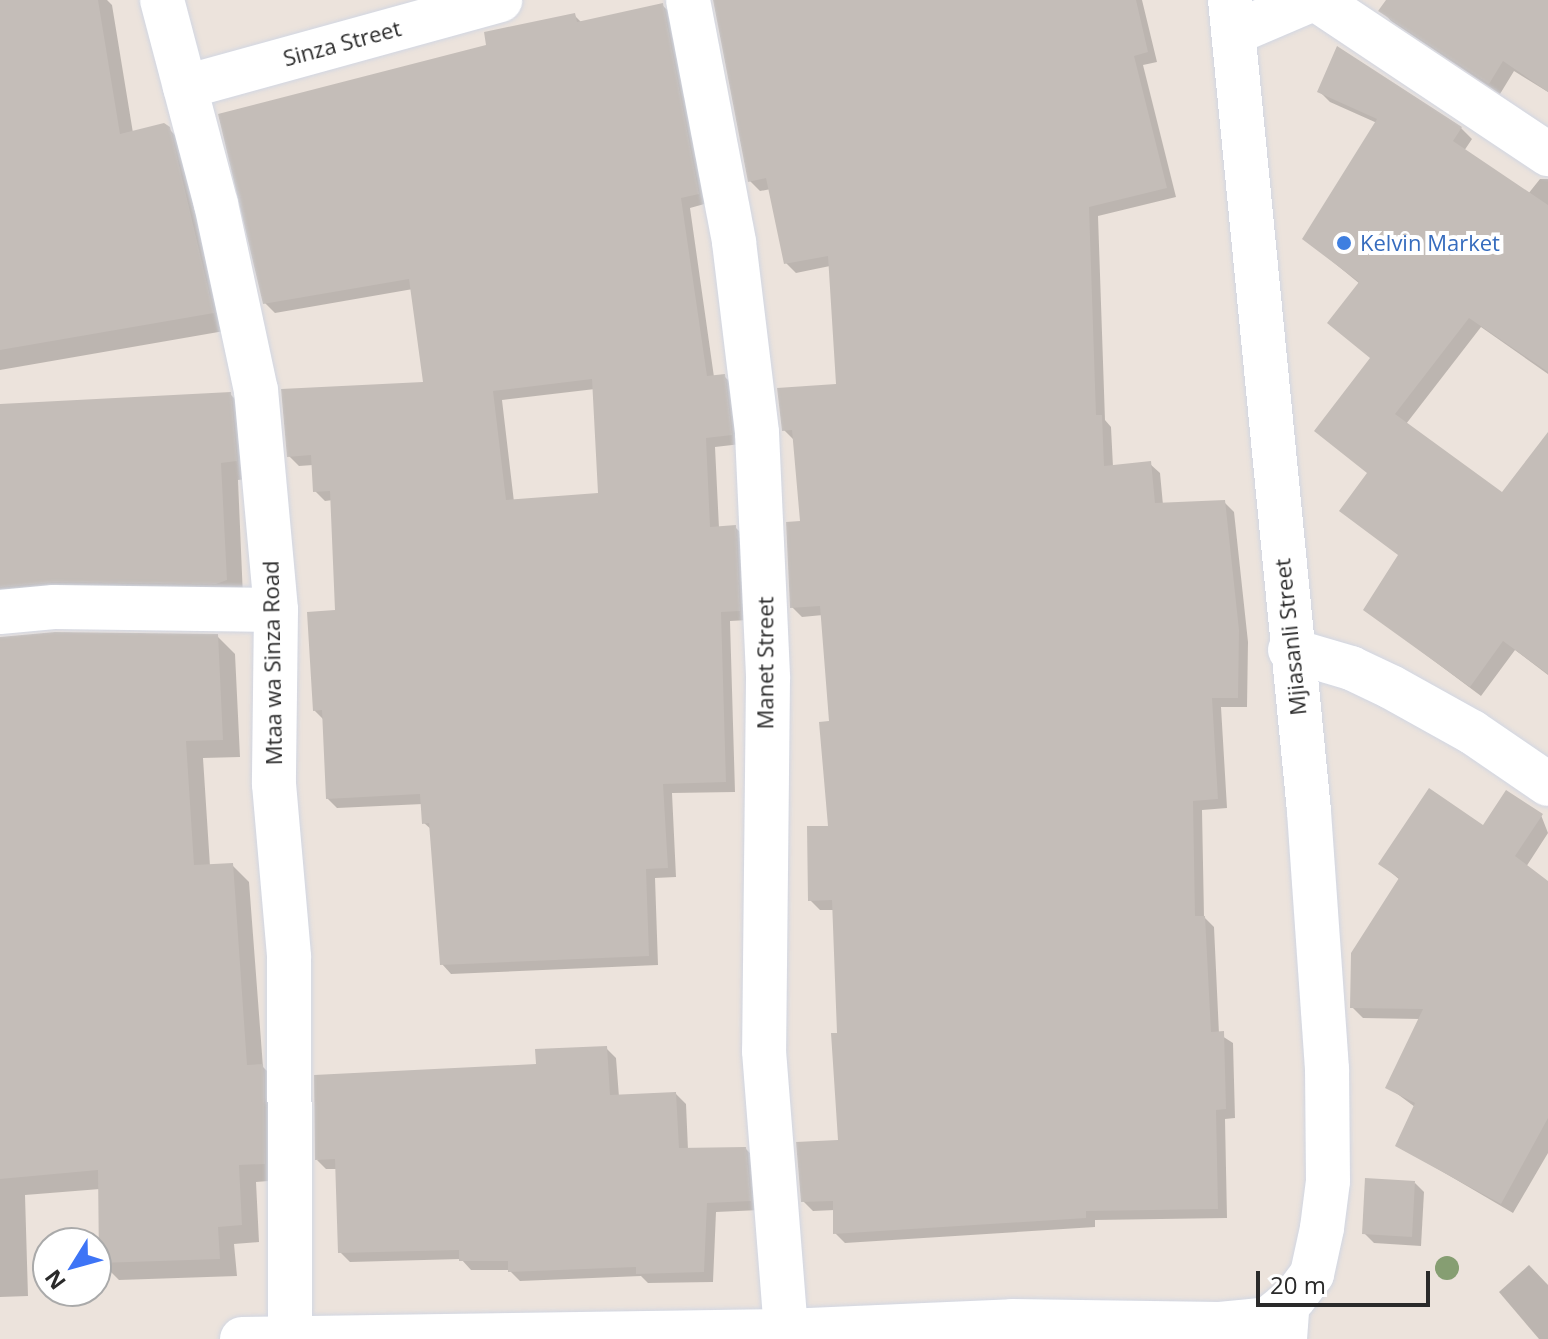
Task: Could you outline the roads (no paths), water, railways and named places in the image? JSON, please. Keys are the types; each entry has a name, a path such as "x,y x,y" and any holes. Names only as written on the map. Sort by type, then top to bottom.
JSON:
{"street":[{"name":"Mtaa wa Sinza Road","path":"162,0 256,390 276,610 274,784 289,957 293,1087 290,1338"},
{"name":"Sinza Street","path":"185,87 500,0"},
{"name":"Manet Street","path":"688,0 734,242 759,462 768,679 764,1051 786,1331"},
{"path":"1233,16 1311,0"},
{"path":"1317,0 1548,154"},
{"name":"Mjiasanli Street","path":"1233,16 1290,650 1309,811 1327,1069 1328,1181 1299,1304"},
{"path":"0,612 54,607 276,610"},
{"path":"1290,650 1351,668 1391,687 1472,732 1548,784"},
{"path":"242,1339 786,1331 1012,1321 1220,1324 1268,1319 1299,1304"}],"place":[{"name":"Kelvin Market","path":"1344,243"}]}
